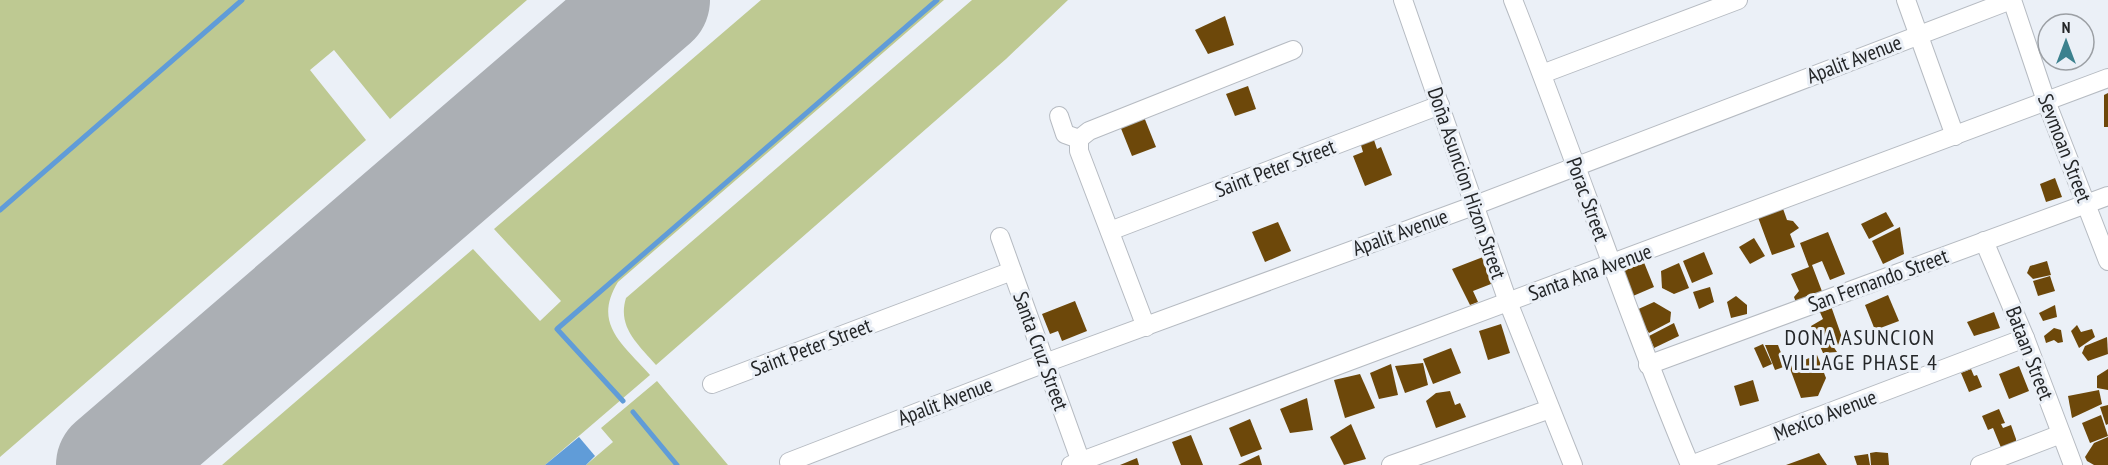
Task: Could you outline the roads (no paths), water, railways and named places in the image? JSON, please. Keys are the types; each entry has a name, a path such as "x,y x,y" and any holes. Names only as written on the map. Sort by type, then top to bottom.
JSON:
{"street":[{"name":"Doña Asuncion Hizon Street","path":"1403,0 1473,207 1573,465"},
{"name":"Porac Street","path":"1513,0 1577,166 1648,365 1691,465"},
{"path":"1542,74 1738,0"},
{"path":"1906,0 1955,136"},
{"name":"Apalit Avenue","path":"789,462 1045,363 1473,207 1918,34 2012,0"},
{"name":"Sevmoan Street","path":"2012,0 2046,101 2108,261"},
{"path":"1079,139 1089,131 1293,50"},
{"name":"Santa Ana Avenue","path":"1078,464 2108,78"},
{"name":"Saint Peter Street","path":"1110,231 1440,105"},
{"path":"1059,116 1065,134 1079,139"},
{"path":"1079,139 1079,151 1146,327"},
{"name":"San Fernando Street","path":"1648,365 2108,196"},
{"name":"Santa Cruz Street","path":"1000,237 1078,464"},
{"name":"Bataan Street","path":"1984,241 2025,338 2073,465"},
{"name":"Saint Peter Street","path":"712,384 1012,271"},
{"name":"Mexico Avenue","path":"1691,465 2025,338"},
{"path":"1391,465 1550,410"},
{"path":"1980,465 2061,434"}],"water":[{"path":"579,437 595,456 586,465 545,465"}],"waterway":[{"path":"0,210 242,0"},
{"path":"623,401 557,329 937,0"},
{"path":"633,412 677,465"}],"district":[{"name":"DONA ASUNCION VILLAGE PHASE 4","path":"1860,350"}]}
